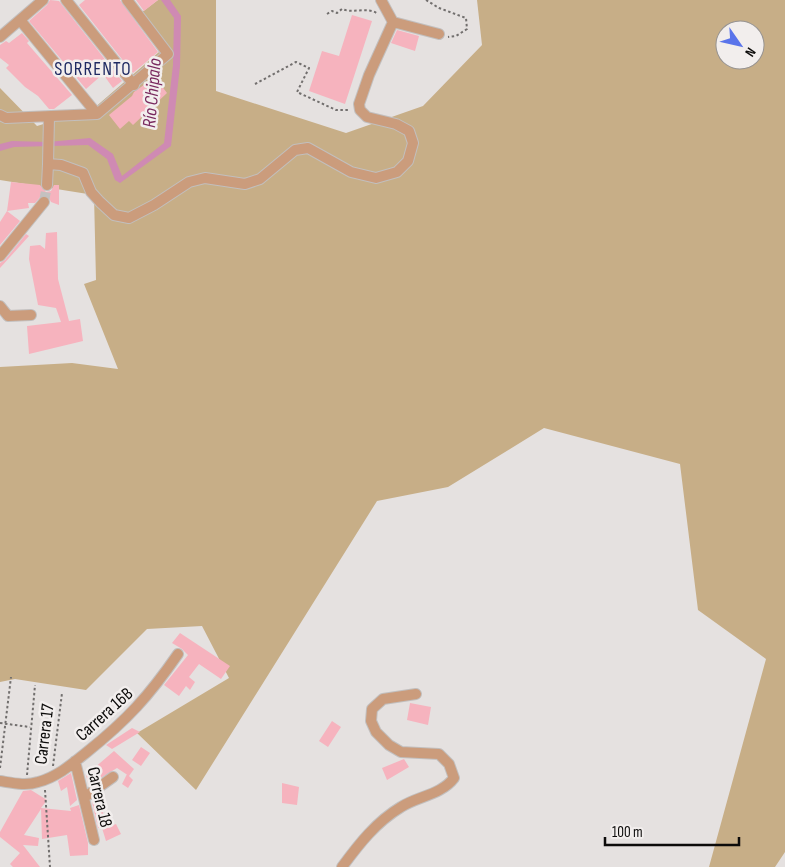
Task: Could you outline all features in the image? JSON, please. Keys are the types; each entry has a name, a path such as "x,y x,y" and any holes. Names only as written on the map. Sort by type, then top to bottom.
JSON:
{"street":[{"path":"0,37 43,0"},
{"path":"66,0 134,84"},
{"path":"3,116 49,117 97,114 168,54 127,0"},
{"path":"381,0 393,22 439,34"},
{"path":"20,20 97,114"},
{"path":"48,159 83,173 91,192 114,215 129,218 154,205 189,182 204,178 246,184 260,179 295,150 308,148 351,172 376,178 397,172 408,161 412,142 409,131 388,122 367,117 360,110 359,104 369,75 393,22"},
{"path":"47,185 49,117"},
{"path":"0,256 44,202"},
{"path":"0,306 8,316 31,315"},
{"name":"Carrera 16B","path":"44,780 75,762 123,722 151,693 178,654"},
{"path":"342,867 377,824 402,806 447,787 454,778 449,764 438,754 401,752 376,732 371,721 372,709 383,699 416,694"},
{"name":"Carrera 18","path":"75,762 94,840"},
{"path":"85,797 113,777"},
{"path":"0,781 26,784 44,780"}],"path":[{"path":"426,0 439,8 466,18 467,29 456,36 439,34"},
{"path":"327,14 332,11 338,12 342,9 347,12 373,10 383,20 393,22"},
{"path":"255,84 296,62 309,68 297,92 336,110 360,110"},
{"path":"0,768 11,677"},
{"path":"26,784 35,685"},
{"name":"Carrera 17","path":"50,867 44,780 62,693"},
{"path":"0,723 30,727"}],"shaded area":[{"path":"158,0 216,0 216,91 346,133 423,106 482,45 477,0 785,0 785,852 775,867 709,867 766,659 698,610 680,464 544,428 448,487 377,501 196,790 137,733 229,678 202,626 147,629 86,690 15,679 0,682 0,367 72,363 118,369 84,284 96,280 94,195 0,180 0,88 37,126 93,109 159,52 142,12"},
{"path":"161,0 170,0 181,16 180,66 171,146 120,183 115,180 107,159 88,145 14,147 0,151 0,144 12,141 48,142 90,138 113,154 122,176 164,143 173,65 174,18"}],"building":[{"path":"50,0 59,1 122,81 113,88 103,74 86,89 29,21"},
{"path":"85,0 120,0 158,52 133,73 79,5"},
{"path":"136,0 158,0 144,11"},
{"path":"352,15 372,21 345,104 309,91 322,51 339,56"},
{"path":"397,30 419,36 415,51 391,43"},
{"path":"22,33 29,41 27,43 72,95 54,109 49,109 38,96 25,87 6,68 9,65 0,58 0,45 6,41 9,43"},
{"path":"155,77 167,93 133,125 129,121 120,129 109,115 132,96 134,92"},
{"path":"11,182 40,185 46,192 51,191 54,185 59,185 59,205 51,202 48,196 42,195 35,203 28,203 29,208 7,211"},
{"path":"7,211 20,221 0,245 0,222"},
{"path":"57,232 58,279 69,321 80,319 83,341 29,354 27,326 61,322 56,308 38,305 29,259 30,246 40,245 45,249 46,233"},
{"path":"26,234 29,236 0,268 0,263 5,260"},
{"path":"180,633 230,666 221,679 199,664 189,677 195,682 190,690 186,686 179,696 164,685 188,655 172,643"},
{"path":"410,703 431,707 428,725 407,720"},
{"path":"332,721 341,727 328,747 319,741"},
{"path":"132,728 140,732 112,749 106,745"},
{"path":"141,747 150,753 141,766 132,760"},
{"path":"114,751 134,769 129,776 117,768 89,785 86,775"},
{"path":"404,759 409,767 387,780 382,768"},
{"path":"71,773 77,800 70,806 67,787 61,791 58,781"},
{"path":"127,774 133,780 128,788 122,784"},
{"path":"282,783 299,787 297,805 282,803"},
{"path":"31,790 47,800 41,808 71,811 70,808 79,805 88,843 88,855 70,856 67,835 42,839 41,809 24,835 39,838 38,846 23,845 40,867 13,867 10,864 20,853 0,837 0,832 23,791"},
{"path":"104,799 107,808 102,810 109,827 116,824 121,834 106,841 102,828 98,828 92,802"}],"tunnel":[{"path":"44,202 47,185"}],"district":[{"name":"SORRENTO","path":"93,68"}],"water label":[{"name":"Río Chipalo","path":"151,93"}]}
